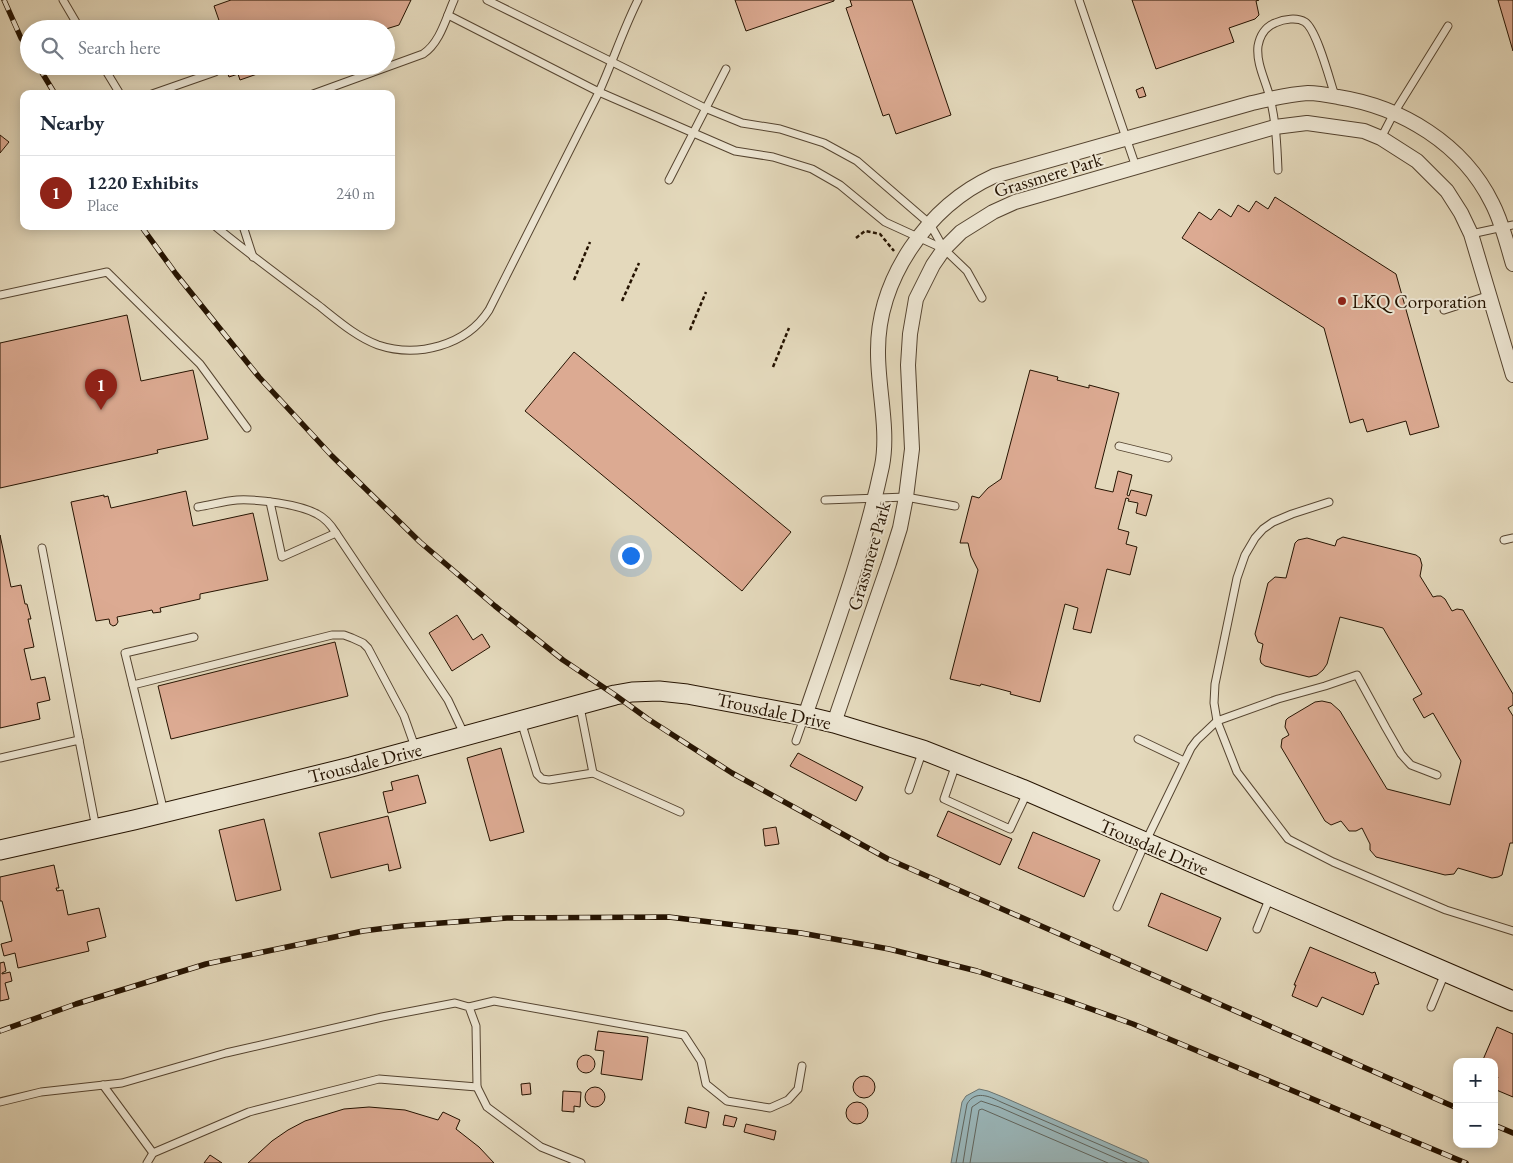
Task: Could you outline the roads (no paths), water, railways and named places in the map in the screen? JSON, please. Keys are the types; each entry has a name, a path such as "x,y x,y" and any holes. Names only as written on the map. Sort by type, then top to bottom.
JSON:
{"street":[{"name":"Grassmere Park","path":"805,716 857,562 875,499 882,462 884,422 878,376 878,351 880,326 887,299 901,262 919,237 946,206 980,182 994,176 1270,99 1308,93 1323,94 1373,104 1394,113 1423,127 1455,152 1484,190 1507,226 1513,261"},
{"name":"Grassmere Park","path":"834,723 889,563 900,528 906,498 912,449 908,365 910,334 916,299 933,265 944,249 961,232 992,212 1015,202 1275,127 1307,123 1364,131 1381,138 1417,161 1447,191 1461,212 1471,234 1513,375"},
{"name":"Trousdale Drive","path":"0,850 416,750 580,704 632,692 659,691 687,694 805,716 923,750 1028,792 1513,1001"}],"lane":[{"path":"63,0 75,20"},
{"path":"395,64 423,54 432,47 454,0"},
{"path":"487,0 705,108 742,123 780,128 824,143 856,161 930,224 944,249 967,271 982,298"},
{"path":"220,230 253,257 372,343 400,350 426,349 460,338 472,329 489,310 599,92 613,62 623,30 638,0"},
{"path":"1079,0 1136,168"},
{"path":"448,14 599,92 735,151 773,158 812,169 840,185 886,222 944,249"},
{"path":"1278,170 1275,127 1270,99 1260,69 1258,48 1262,33 1269,26 1279,21 1291,19 1304,21 1311,28 1335,96"},
{"path":"1381,138 1394,113 1448,26"},
{"path":"668,180 726,69"},
{"path":"108,75 118,90"},
{"path":"173,90 208,75"},
{"path":"324,90 365,75"},
{"path":"1471,234 1507,226"},
{"path":"244,230 253,257"},
{"path":"0,295 107,272 200,364 247,428"},
{"path":"1444,310 1490,295"},
{"path":"1120,446 1168,458"},
{"path":"825,500 906,498 955,506"},
{"path":"198,507 236,500 270,502 292,506 317,514 329,523 448,700 465,736"},
{"path":"270,502 282,557 336,533"},
{"path":"1329,502 1292,514 1273,522 1263,529 1245,555 1237,578 1215,684 1214,703 1217,721 1237,772 1288,839 1333,862 1446,910 1513,931"},
{"path":"1504,540 1513,538"},
{"path":"42,548 96,828"},
{"path":"133,685 332,635 344,635 363,643 371,653 404,716 416,750"},
{"path":"164,812 125,653 194,637"},
{"path":"1117,906 1191,748 1217,721 1278,699 1326,686 1357,675 1401,754 1411,765 1437,775"},
{"path":"580,704 593,772"},
{"path":"796,741 805,716"},
{"path":"521,720 537,774 542,779 549,780 593,772 680,812"},
{"path":"1138,739 1184,761"},
{"path":"0,758 78,740"},
{"path":"909,790 923,750"},
{"path":"957,764 944,798 1010,829 1028,792"},
{"path":"1257,929 1270,897"},
{"path":"1431,1007 1446,972"},
{"path":"0,1102 41,1092 122,1083 226,1053 382,1017 455,1003 469,1007 494,1001 684,1035 701,1061 706,1084 727,1101 770,1108 788,1100 798,1089 802,1066"},
{"path":"469,1007 476,1026 477,1088 487,1107 541,1146 581,1163"},
{"path":"147,1163 153,1153 248,1112 380,1079 477,1088"},
{"path":"103,1085 153,1153"}],"water":[{"path":"979,1089 1003,1097 1147,1160 1149,1163 951,1163 962,1102 966,1096"}],"railway":[{"path":"4,0 20,36"},
{"path":"43,75 53,90"},
{"path":"144,230 176,274 259,377 332,456 420,542 495,606 563,660 648,719 732,773 888,859 1453,1106"},
{"path":"0,1031 76,1004 206,964 363,931 507,918 669,917 801,933 889,949 977,971 1133,1024 1466,1163"},
{"path":"1498,1127 1513,1133"}],"place":[{"name":"LKQ Corporation","path":"1342,301"},
{"name":"1220 Exhibits","path":"101,410"}]}
